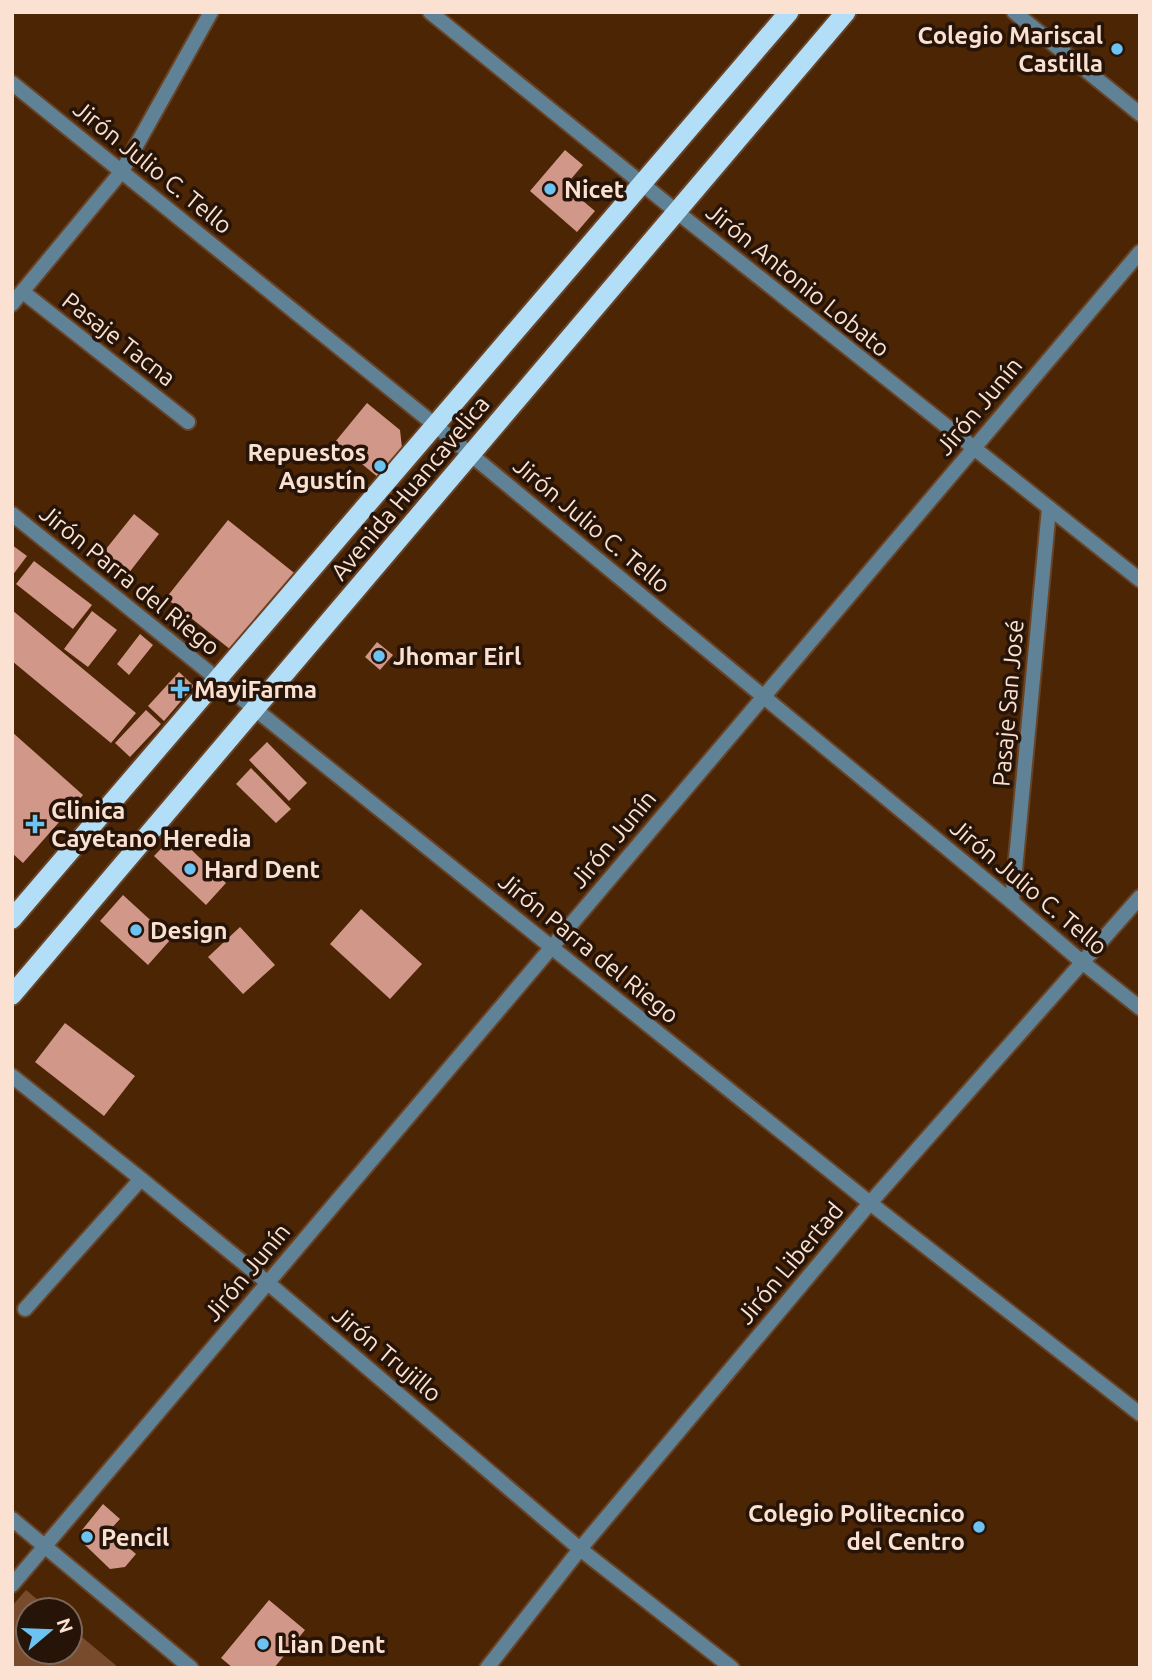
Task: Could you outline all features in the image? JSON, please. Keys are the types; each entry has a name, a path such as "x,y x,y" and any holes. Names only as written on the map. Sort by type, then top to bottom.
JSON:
{"highway":[{"name":"Avenida Huancavelica","path":"12,919 789,12"},
{"name":"Avenida Huancavelica","path":"12,995 846,12"}],"street":[{"path":"12,304 122,171 211,12"},
{"name":"Jirón Antonio Lobato","path":"430,12 1140,580"},
{"path":"1014,12 1140,114"},
{"name":"Jirón Julio C. Tello","path":"12,83 471,454 1140,1008"},
{"name":"Jirón Junín","path":"12,1585 1140,251"},
{"name":"Pasaje Tacna","path":"23,292 188,422"},
{"name":"Pasaje San José","path":"1012,902 1049,508"},
{"name":"Jirón Parra del Riego","path":"12,514 870,1203 1140,1414"},
{"name":"Jirón Libertad","path":"487,1668 580,1549 870,1203 1140,897"},
{"name":"Jirón Trujillo","path":"12,1076 268,1283 580,1549 732,1668"},
{"path":"25,1309 141,1178"},
{"path":"12,1519 191,1668"}],"shaded area":[{"path":"26,1590 33,1596 21,1596"},
{"path":"14,1604 14,1666 84,1666 84,1639 119,1668 12,1668"}],"building":[{"name":"Nicet","path":"565,150 583,165 565,186 595,211 577,232 530,191"},
{"path":"367,403 400,430 402,448 379,478 335,442"},
{"path":"134,514 159,534 128,574 102,554"},
{"path":"228,520 298,576 236,654 166,598"},
{"path":"12,545 27,556 12,576"},
{"path":"34,561 92,605 73,629 16,584"},
{"path":"12,610 136,713 111,743 12,661"},
{"path":"92,611 117,630 88,667 64,649"},
{"path":"140,634 153,645 129,675 117,664"},
{"name":"Jhomar Eirl","path":"377,642 393,655 380,670 365,657"},
{"path":"179,672 194,686 164,721 148,706"},
{"path":"146,710 161,724 130,757 115,743"},
{"name":"Clinica Cayetano Heredia","path":"12,732 83,795 23,863 12,853"},
{"path":"267,742 307,783 289,801 249,760"},
{"path":"251,768 291,809 276,823 236,784"},
{"name":"Hard Dent","path":"175,834 226,883 206,905 154,856"},
{"name":"Design","path":"123,895 171,939 148,965 100,921"},
{"path":"361,909 422,964 390,999 330,944"},
{"path":"240,927 275,965 243,994 208,957"},
{"path":"65,1023 135,1076 104,1116 35,1062"},
{"path":"103,1504 120,1519 109,1531 136,1554 125,1567 110,1569 85,1545 82,1530"},
{"name":"Lian Dent","path":"269,1600 305,1630 274,1668 233,1668 221,1658"}],"place":[{"name":"Colegio Mariscal Castilla","path":"1117,49"},
{"name":"Nicet","path":"550,189"},
{"name":"Repuestos Agustín","path":"380,466"},
{"name":"Jhomar Eirl","path":"379,656"},
{"name":"MayiFarma","path":"180,689"},
{"name":"Clinica Cayetano Heredia","path":"35,824"},
{"name":"Hard Dent","path":"190,869"},
{"name":"Design","path":"136,930"},
{"name":"Colegio Politecnico del Centro","path":"979,1527"},
{"name":"Pencil","path":"87,1537"},
{"name":"Lian Dent","path":"263,1644"}]}
